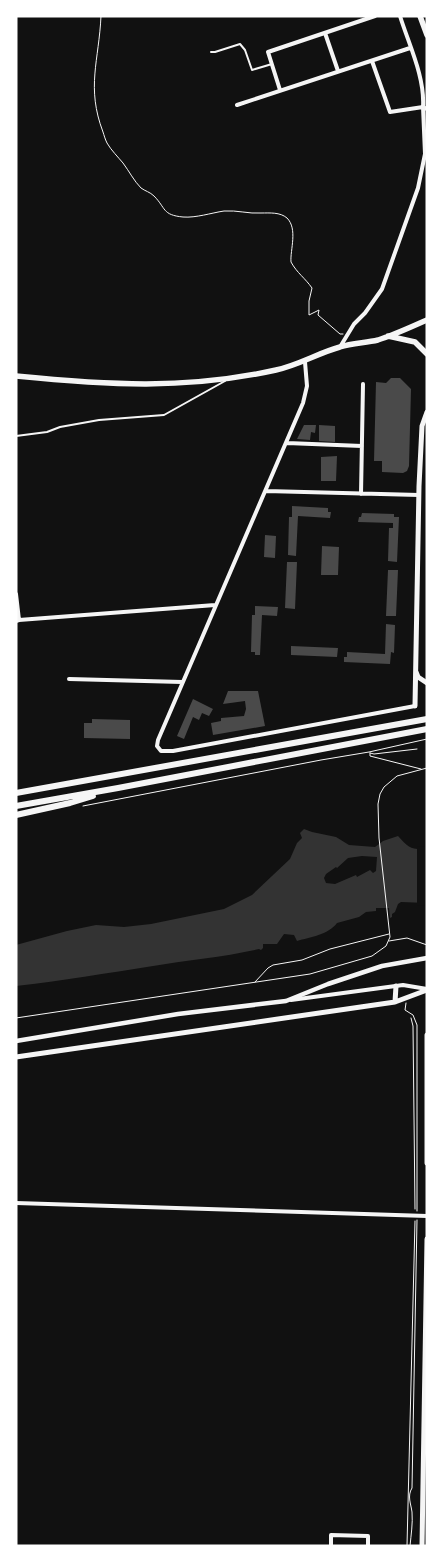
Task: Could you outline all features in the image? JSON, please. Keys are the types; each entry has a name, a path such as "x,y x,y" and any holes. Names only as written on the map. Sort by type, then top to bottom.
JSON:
{"highway":[{"path":"16,792 427,719"},
{"path":"16,806 427,729"},
{"path":"16,815 70,803 118,788"}],"main road":[{"path":"420,16 427,35"},
{"path":"16,376 145,385 194,383 278,370 305,362 340,347 378,340 427,320"},
{"path":"388,336 415,342 427,354"},
{"path":"415,706 419,496 422,426 427,412"},
{"path":"416,672 418,677 427,683"},
{"path":"394,1002 396,986"},
{"path":"16,1057 394,1002 427,989"},
{"path":"427,1035 427,1163"},
{"path":"422,1546 427,1240"}],"street":[{"path":"280,90 268,52 374,16"},
{"path":"340,347 382,289 418,188 426,154 424,97 400,16"},
{"path":"325,33 338,71"},
{"path":"237,105 410,48"},
{"path":"372,61 390,112 425,108"},
{"path":"305,362 307,386 303,403 182,682 157,746 161,751 173,751 415,706"},
{"path":"361,494 364,384"},
{"path":"287,443 362,446"},
{"path":"266,491 419,496"},
{"path":"16,594 18,620 215,605"},
{"path":"68,679 182,682"},
{"path":"286,1001 328,984 382,966 427,958"},
{"path":"16,1041 178,1014 403,985 427,989"},
{"path":"16,1203 427,1216"},
{"path":"331,1546 331,1535 368,1536 368,1546"}],"lane":[{"path":"211,52 240,44 246,50 252,70 272,64"},
{"path":"16,436 47,432 60,427 99,420 164,416 232,377"}],"path":[{"path":"101,16 100,39 94,67 94,99 107,143 141,188 154,196 162,209 172,215 184,217 202,216 242,211 260,214 278,213 286,218 290,222 292,234 293,249 291,262 298,275 306,280 312,288 309,301 309,315 318,310 318,315 322,320 340,334 349,334"},
{"path":"80,807 370,752 427,739"},
{"path":"370,752 374,754 417,749"},
{"path":"370,752 370,756 422,769"},
{"path":"16,1018 310,974 377,954 389,941 379,836 378,804 380,794 384,787 397,776 427,768"},
{"path":"255,983 273,965 302,960 330,949 389,934"},
{"path":"389,941 407,938 427,945"},
{"path":"406,998 405,1010 414,1015 417,1025 416,1216 409,1546"},
{"path":"411,1018 413,1026 416,1216"}],"shaded area":[{"path":"304,829 336,837 349,845 375,847 383,841 398,836 411,847 427,849 427,903 401,902 390,918 389,908 376,908 376,911 366,912 359,917 337,923 324,933 297,941 294,935 284,934 277,944 263,944 261,950 16,986 16,945 96,925 124,927 151,924 224,909 252,895 290,859 297,843 302,838 300,833","holes":["362,856 377,857 376,871 373,873 370,870 357,877 356,875 335,884 326,883 324,878 326,874 337,868 348,858"]}],"pier":[{"path":"427,846 427,906 417,905 417,847"}],"building":[{"path":"391,378 400,378 411,389 409,466 407,471 403,473 382,472 382,461 374,461 376,382 386,383"},
{"path":"304,425 316,425 315,433 311,432 310,440 297,439"},
{"path":"319,425 335,426 335,442 319,441"},
{"path":"337,456 336,481 321,481 321,457"},
{"path":"292,506 328,508 328,512 331,512 330,518 298,516 296,556 288,555 289,517 292,517"},
{"path":"362,513 394,514 394,517 399,517 397,562 388,561 389,528 393,528 393,523 358,522"},
{"path":"265,535 276,536 275,558 264,557"},
{"path":"322,546 339,547 338,575 321,575"},
{"path":"287,562 297,562 295,609 285,608"},
{"path":"388,570 398,570 396,616 386,616"},
{"path":"255,606 278,607 277,616 262,615 260,655 255,655 255,652 251,652 252,615 255,615"},
{"path":"386,624 395,625 394,653 391,652 390,664 344,662 347,652 385,654"},
{"path":"291,646 338,648 337,657 291,655"},
{"path":"228,691 258,691 265,726 213,735 211,723 221,721 221,718 244,716 246,709 245,701 223,704"},
{"path":"193,699 213,709 209,716 202,713 199,720 193,717 184,739 177,736"},
{"path":"92,719 130,720 130,739 84,738 84,723 92,723"}]}
